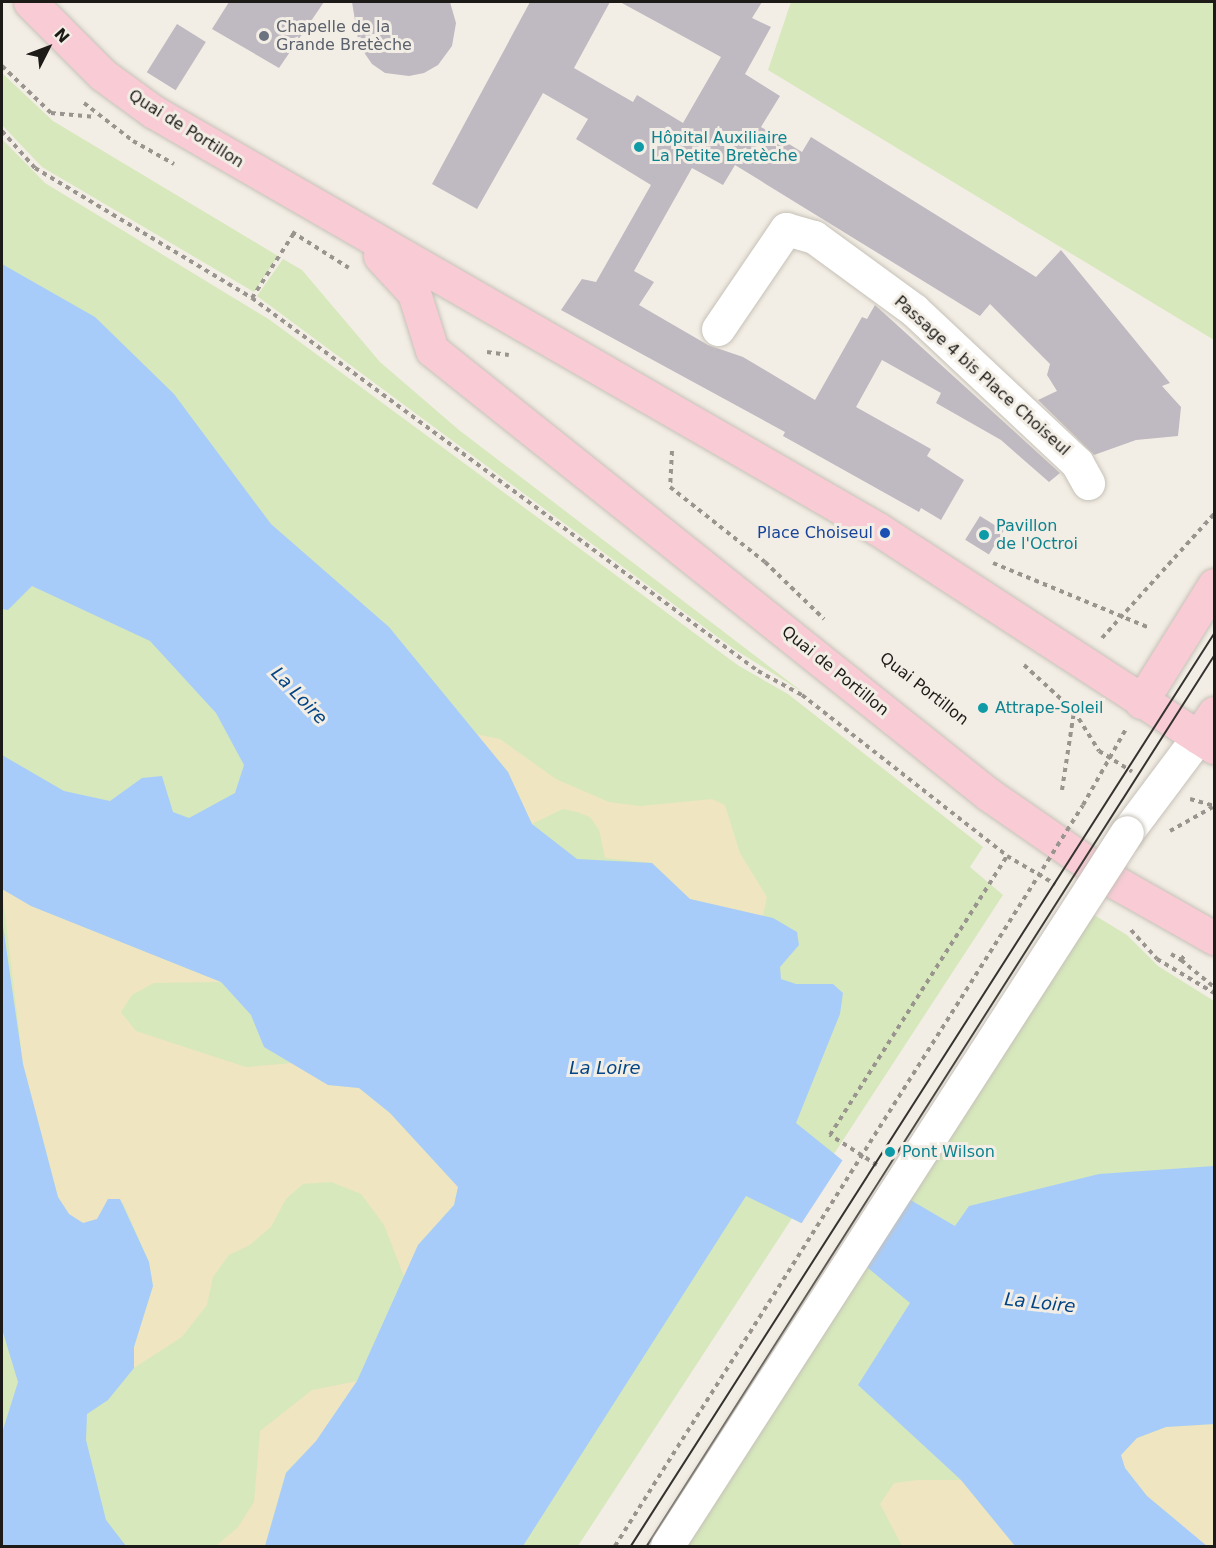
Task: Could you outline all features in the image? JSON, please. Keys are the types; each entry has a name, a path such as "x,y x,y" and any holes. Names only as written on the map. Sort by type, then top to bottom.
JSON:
{"main road":[{"name":"Quai de Portillon","path":"30,2 128,94 360,234 878,529 1141,702 1209,732"},
{"name":"Quai de Portillon","path":"360,234 414,293 432,350 988,794 1114,882 1215,938"},
{"name":"Quai de Portillon","path":"433,276 448,346 473,381"},
{"path":"1141,702 1215,585"}],"street":[{"name":"Passage 4 bis Place Choiseul","path":"718,329 786,229 814,237 914,310 1077,463 1088,483"},
{"path":"667,1546 1127,832 1209,732"}],"path":[{"path":"2,66 51,113 97,117"},
{"path":"2,131 35,168 252,298 758,671 802,695 1007,856 1058,886"},
{"path":"252,298 294,233"},
{"path":"672,451 670,487 765,562 834,628"},
{"path":"1097,644 1215,514"},
{"path":"987,560 1162,633"},
{"path":"1018,660 1074,711 1099,751 1115,762"},
{"path":"615,1546 1083,805 1141,702"},
{"path":"1062,790 1074,711"},
{"path":"1165,834 1215,806"},
{"path":"1068,812 1087,825"},
{"path":"880,1167 830,1135 1007,856"},
{"path":"1129,927 1156,959 1215,993"},
{"path":"1181,960 1215,987"}],"green space":[{"path":"791,2 1214,2 1214,340 768,70"},
{"path":"2,73 53,121 278,256 254,292 42,167 2,125"},
{"path":"2,139 45,183 270,320 739,666 788,694 983,847 970,867 1003,895 578,1546 2,1546"},
{"path":"283,259 302,270 380,362 459,430 804,693 734,649 257,296"},
{"path":"1086,910 1127,935 1158,966 1214,1001 1214,1433 1175,1546 655,1546"}],"sand":[{"path":"476,734 500,739 556,779 609,802 640,806 712,799 725,805 740,853 767,897 763,916 690,899 652,863 605,858 599,830 590,817 563,809 532,824 508,772"},
{"path":"2,889 31,906 221,982 154,983 132,995 121,1012 136,1031 246,1067 292,1063 328,1085 359,1088 390,1113 458,1187 454,1205 418,1245 405,1279 384,1225 361,1194 331,1182 303,1184 286,1199 271,1227 250,1245 229,1255 213,1277 207,1305 182,1337 134,1368 134,1347 153,1286 149,1262 123,1203 108,1199 97,1220 83,1223 69,1214 58,1197 23,1064"},
{"path":"357,1381 316,1442 286,1472 265,1546 216,1546 238,1527 254,1502 260,1431 312,1390"},
{"path":"1214,1424 1214,1546 1207,1546 1147,1496 1125,1468 1121,1455 1137,1438 1166,1427"},
{"path":"918,1480 961,1480 1015,1546 902,1546 880,1504 894,1483"}],"water":[{"name":"La Loire","path":"2,264 95,317 174,394 271,524 389,627 508,772 532,824 577,859 652,863 690,899 773,918 797,932 799,945 780,967 781,979 796,984 833,984 843,993 840,1014 796,1123 842,1160 955,1226 969,1206 1099,1174 1214,1166 1214,1424 1166,1427 1137,1438 1121,1455 1125,1468 1147,1496 1207,1546 1015,1546 961,1480 858,1385 910,1303 862,1263 803,1224 746,1196 523,1546 265,1546 286,1473 316,1441 357,1381 418,1245 454,1205 458,1187 390,1113 359,1088 328,1085 264,1047 251,1015 221,982 31,906 2,889 2,755 64,791 110,801 142,778 162,776 173,812 189,818 235,793 244,765 216,713 150,641 32,586 8,610 2,609"},
{"path":"2,919 23,1064 58,1197 69,1214 83,1223 97,1219 108,1199 120,1199 149,1262 153,1286 134,1347 134,1368 108,1400 87,1414 86,1440 106,1520 126,1546 2,1546 2,1433 18,1382 2,1329"}],"pier":[{"path":"844,1158 904,1197 861,1264 800,1225"}],"building":[{"name":"Chapelle de la Grande Bretèche","path":"229,2 324,2 279,68 212,29"},
{"path":"352,2 450,2 456,23 452,46 438,65 424,73 409,76 385,73 372,64 359,45"},
{"path":"530,2 610,2 574,68 633,102 637,95 683,123 721,57 620,2 762,2 752,18 771,27 745,74 780,96 761,127 802,152 811,137 1036,277 1061,250 1170,383 1162,386 1181,407 1178,436 1136,440 1094,455 1038,400 1057,391 1047,375 1050,364 990,304 980,316 735,165 723,185 692,168 634,271 654,282 639,305 708,345 743,357 815,400 862,317 867,319 875,305 1060,473 1049,482 1001,440 936,403 941,393 882,360 856,407 931,449 927,456 964,480 941,520 921,508 919,512 783,436 785,432 561,310 582,279 596,282 651,185 576,139 588,119 543,93 477,209 432,184"},
{"path":"177,24 206,42 176,90 147,72"},
{"name":"Pavillon de l'Octroi","path":"980,516 1004,531 989,555 965,540"}],"tram line":[{"path":"631,1546 1214,634"},
{"path":"647,1546 1214,656"}],"place":[{"name":"Chapelle de la Grande Bretèche","path":"264,36"},
{"name":"Hôpital Auxiliaire La Petite Bretèche","path":"639,147"},
{"name":"Place Choiseul","path":"885,533"},
{"name":"Pavillon de l'Octroi","path":"984,535"},
{"name":"Attrape-Soleil","path":"983,708"},
{"name":"Pont Wilson","path":"890,1152"}]}
